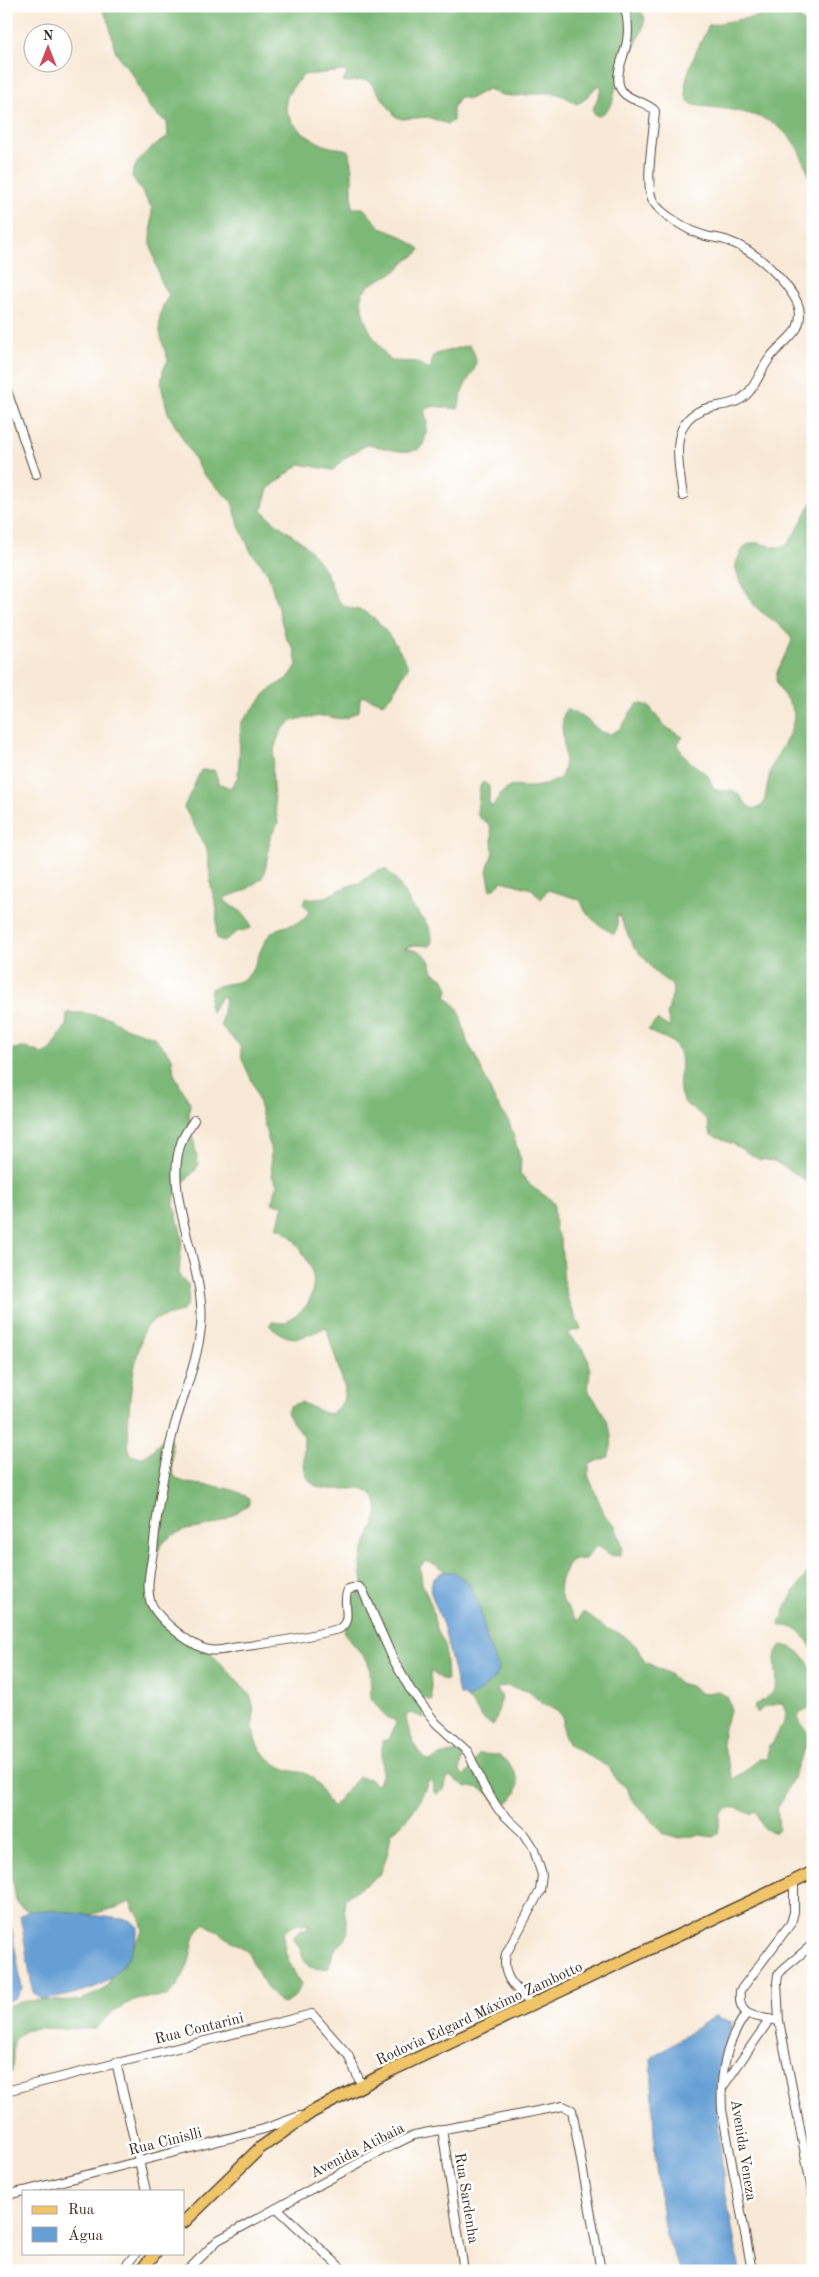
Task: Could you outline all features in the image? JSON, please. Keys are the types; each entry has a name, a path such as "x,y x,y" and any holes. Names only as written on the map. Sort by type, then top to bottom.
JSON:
{"main road":[{"name":"Rodovia Edgard Máximo Zambotto","path":"185,2221 260,2148 312,2112 362,2086 813,1872"},
{"path":"141,2271 154,2254"}],"street":[{"path":"624,6 628,23 627,41 618,80 620,88 625,95 654,111 650,182 653,200 658,208 690,230 705,236 727,240 746,250 772,269 792,292 800,312 796,330 769,358 746,395 732,403 704,409 692,415 684,425 679,436 678,448 682,496"},
{"path":"6,388 36,474"},
{"path":"194,1120 181,1141 177,1171 185,1227 200,1292 201,1327 174,1430 164,1478 148,1591 150,1602 155,1612 165,1622 202,1647 215,1650 273,1643 339,1629 345,1626 347,1620 345,1595 348,1590 359,1587 363,1591 393,1659 410,1688 436,1723 468,1752 484,1787 499,1810 524,1833 534,1850 542,1875 540,1891 506,1954 504,1965 504,1972 511,1982 532,2005"},
{"path":"779,2021 746,2014 741,2009 739,2001 740,1991 790,1923 794,1912 794,1881"},
{"path":"813,1944 778,1975 779,2021 813,2195"},
{"name":"Rua Contarini","path":"6,2092 116,2062 312,2014 348,2055 362,2086"},
{"path":"721,2090 726,2055 731,2038 746,2014"},
{"name":"Avenida Veneza","path":"752,2271 722,2110 721,2090 770,2019"},
{"path":"116,2062 146,2190"},
{"name":"Avenida Atibaia","path":"187,2271 218,2240 414,2135 563,2106 572,2110 601,2271"},
{"name":"Rua Cinislli","path":"28,2190 264,2129 312,2112"},
{"name":"Rua Sardenha","path":"442,2129 464,2271"},
{"name":"Rua Cinislli","path":"6,2195 22,2191"},
{"path":"278,2208 344,2271"},
{"path":"122,2271 135,2254"}],"green space":[{"path":"98,6 638,6 645,18 642,31 617,81 612,104 605,112 598,116 594,114 593,109 602,88 598,85 583,101 576,104 557,94 540,93 513,96 501,95 488,89 469,99 459,97 453,108 453,121 448,124 428,117 402,119 396,117 370,82 364,80 343,81 347,74 345,71 303,75 288,94 287,113 298,128 320,143 349,151 352,163 352,208 363,208 381,228 401,236 420,249 418,253 396,271 371,284 362,293 361,302 365,321 380,346 391,361 416,362 429,369 431,368 432,357 436,354 469,345 476,358 476,363 463,389 458,409 434,406 425,409 426,433 424,442 419,448 414,451 398,451 368,444 345,458 333,470 300,464 268,489 262,510 314,555 324,568 335,595 342,604 369,614 383,627 396,644 408,667 392,695 383,703 363,696 360,699 359,711 349,717 340,719 323,716 299,719 287,724 279,735 273,764 274,797 278,823 270,838 265,872 262,878 246,890 224,898 246,916 251,928 237,932 224,941 218,940 216,935 217,908 211,887 207,849 184,807 201,770 214,770 219,783 230,788 238,777 241,723 267,692 290,676 297,665 294,650 286,638 268,573 251,552 240,528 232,502 203,474 168,413 161,385 163,371 168,360 161,335 160,320 161,312 169,295 161,283 151,246 152,208 132,176 141,157 168,136 167,122 150,107 134,77 116,52 106,16"},
{"path":"782,12 798,16 813,31 813,189 798,150 789,137 778,127 765,119 749,114 695,105 688,100 685,93 688,73 709,25"},
{"path":"813,501 813,1189 801,1177 774,1161 758,1159 735,1145 711,1135 705,1118 684,1101 680,1092 681,1060 677,1048 671,1041 648,1030 657,1020 671,1028 667,1015 673,992 672,985 657,974 634,948 619,915 617,915 617,928 614,934 594,920 578,899 548,890 541,899 532,889 502,881 491,890 487,871 493,852 491,829 489,824 479,817 477,813 480,786 483,782 489,786 489,803 492,807 501,793 511,786 537,786 555,781 561,777 565,760 562,724 566,709 586,719 601,732 610,734 624,724 639,703 649,706 664,726 683,737 678,743 682,753 707,775 715,789 719,791 734,791 752,808 756,809 764,804 772,767 789,735 793,723 794,712 779,689 776,679 776,675 792,640 785,630 753,604 739,578 736,565 747,545 757,543 781,547 787,544"},
{"path":"385,869 399,884 412,906 426,922 432,934 430,946 415,945 404,948 424,954 433,972 444,979 448,990 446,996 459,1010 467,1042 476,1057 494,1099 509,1122 521,1160 520,1173 532,1187 550,1199 554,1204 555,1229 561,1241 564,1284 568,1300 581,1329 570,1332 568,1335 581,1348 588,1359 590,1372 588,1390 599,1406 610,1431 611,1448 608,1457 590,1464 588,1475 606,1518 615,1526 623,1547 620,1555 615,1556 597,1545 585,1559 571,1560 560,1585 562,1598 577,1620 579,1620 582,1613 585,1613 605,1628 623,1635 636,1646 645,1662 668,1673 679,1683 693,1687 702,1694 718,1691 727,1697 731,1709 724,1727 722,1743 733,1779 758,1759 767,1759 768,1746 773,1743 785,1719 786,1714 782,1703 764,1707 757,1713 754,1709 776,1687 775,1657 777,1651 785,1646 794,1649 802,1655 811,1671 813,1702 798,1718 811,1737 787,1791 777,1808 779,1828 776,1832 771,1832 765,1828 756,1811 750,1814 732,1808 721,1813 718,1833 714,1837 700,1835 680,1838 665,1834 631,1799 627,1787 616,1780 610,1768 568,1744 563,1732 563,1718 560,1713 542,1703 528,1691 507,1686 499,1687 497,1691 502,1696 495,1723 492,1725 484,1720 465,1695 449,1575 439,1566 426,1561 420,1567 422,1583 432,1607 436,1628 445,1645 447,1680 445,1681 430,1671 432,1700 423,1698 424,1718 412,1713 406,1715 410,1735 416,1748 429,1761 446,1754 459,1752 463,1757 460,1771 463,1776 470,1770 479,1754 498,1755 514,1770 517,1776 518,1783 514,1796 509,1802 497,1803 484,1790 476,1787 467,1788 451,1777 447,1779 444,1790 436,1794 433,1791 432,1781 429,1780 414,1809 391,1833 388,1852 380,1875 345,1898 344,1907 348,1933 345,1940 334,1951 328,1968 318,1969 307,1964 292,1937 299,1931 308,1929 309,1925 297,1924 284,1932 286,1953 301,1985 294,1997 285,2004 280,2003 268,1989 246,1950 204,1923 195,1935 189,1962 184,1974 177,1986 167,1996 140,1998 128,2003 115,2010 95,2029 37,2028 24,2031 14,2040 12,2072 6,2073 6,2006 25,2001 81,2000 106,1988 113,1975 123,1966 143,1930 139,1914 134,1910 130,1902 119,1907 69,1920 47,1912 30,1911 21,1907 16,1900 13,1881 6,1880 6,1052 20,1048 42,1054 49,1051 66,1026 67,1013 84,1013 110,1018 122,1026 154,1037 172,1058 174,1074 190,1103 189,1116 198,1164 195,1171 181,1185 174,1199 182,1237 179,1274 181,1279 188,1284 188,1297 186,1306 182,1311 153,1321 143,1332 134,1369 130,1397 129,1453 142,1457 169,1437 172,1446 172,1470 178,1480 230,1489 241,1493 249,1499 249,1504 217,1524 186,1530 168,1538 161,1546 153,1567 151,1590 154,1612 189,1635 230,1673 251,1698 254,1710 255,1737 261,1750 279,1766 310,1776 317,1783 332,1807 358,1777 371,1779 375,1785 378,1784 382,1773 382,1741 389,1739 396,1723 394,1720 386,1717 371,1698 370,1669 367,1660 344,1633 352,1601 363,1587 362,1556 377,1517 376,1501 371,1493 362,1490 319,1487 310,1481 305,1471 304,1436 292,1422 287,1412 290,1406 301,1402 324,1413 331,1414 343,1402 345,1389 326,1327 297,1338 284,1335 269,1325 272,1322 284,1323 306,1306 312,1292 313,1276 304,1255 294,1240 289,1234 277,1228 283,1205 272,1203 277,1184 272,1176 270,1146 255,1088 242,1059 240,1046 221,1026 225,997 222,996 211,1013 209,1004 211,989 239,982 247,977 271,933 299,922 307,915 309,910 303,904 305,899 326,897 345,887 359,883 378,870"},
{"path":"813,1565 813,1651 808,1641 800,1633 791,1627 780,1626 779,1622 791,1597"}],"water":[{"path":"442,1572 454,1572 469,1584 479,1605 488,1644 498,1667 496,1678 476,1694 467,1698 459,1694 444,1628 430,1590 433,1578"},
{"path":"49,1910 130,1920 138,1927 135,1942 129,1956 114,1975 102,1984 86,1990 42,2000 33,1992 20,1916 28,1911"},
{"path":"6,1917 11,1925 22,1988 17,1997 6,2002"},
{"path":"715,2016 732,2022 717,2082 718,2124 724,2184 740,2271 681,2271 665,2233 655,2160 651,2058"}]}
